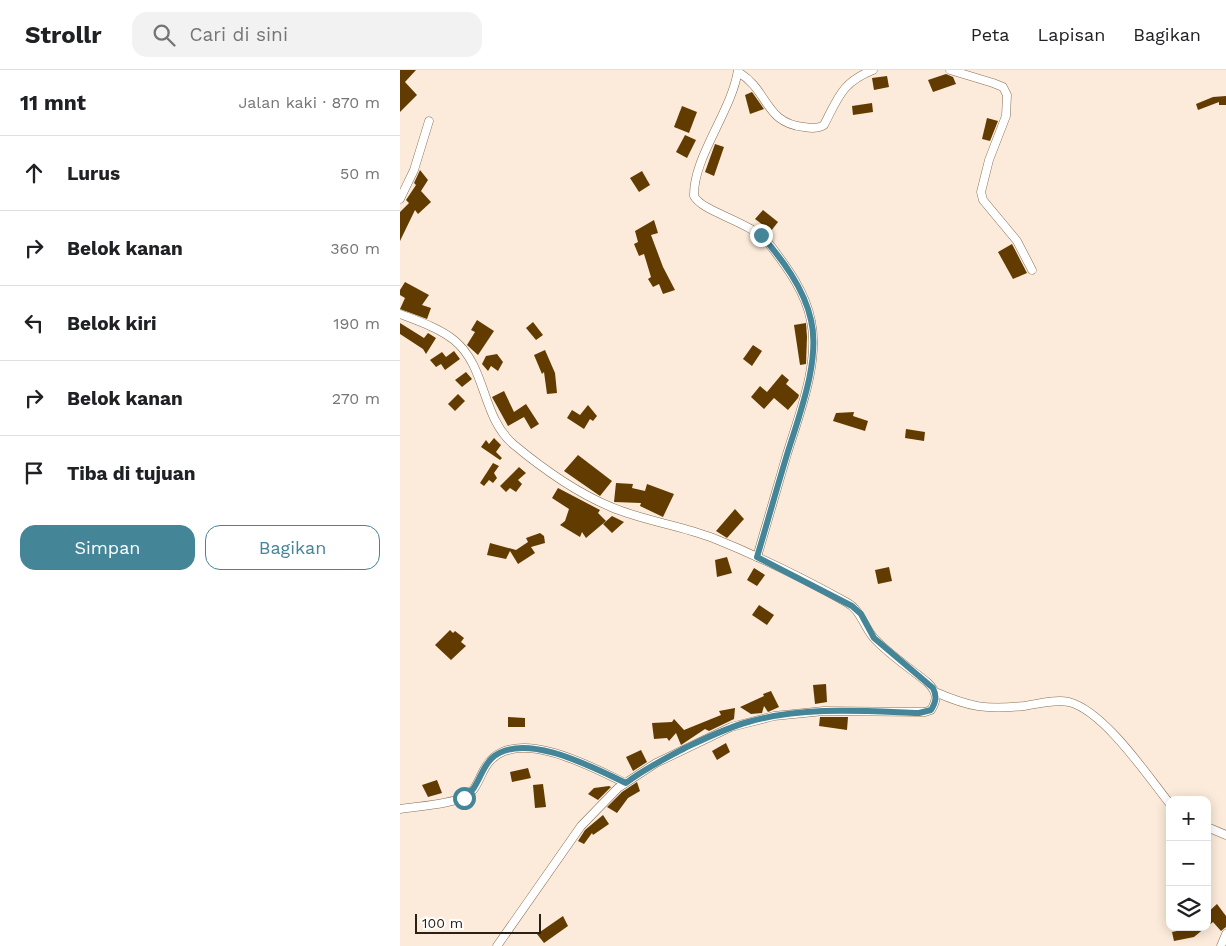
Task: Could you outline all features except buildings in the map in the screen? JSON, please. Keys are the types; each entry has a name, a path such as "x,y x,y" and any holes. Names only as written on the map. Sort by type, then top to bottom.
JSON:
{"street":[{"path":"757,557 800,413 812,364 814,339 811,320 802,294 769,244 750,226 705,206 694,196 696,177 731,95 738,71 758,89 780,120 797,126 816,128 824,125 841,91 857,76 873,70"},
{"path":"950,70 1003,87 1007,95 1006,116 989,160 981,192 983,200 1017,241 1032,270"},
{"path":"400,199 414,170 429,121"},
{"path":"400,314 445,335 461,347 470,358 482,384 495,422 511,442 552,476 611,507 685,528 757,557 852,606 861,614 874,638 928,683 935,692 979,708 1005,708 1055,702 1067,702 1076,705 1095,716 1110,730 1166,799"},
{"path":"497,946 569,842 601,805 626,783 656,763 710,736 749,721 774,716 824,711 925,712 931,710 935,703 935,692"},
{"path":"400,809 464,798 472,791 491,759 498,754 519,748 545,750 626,783"},
{"path":"1211,829 1226,835"},
{"path":"1221,946 1226,934"}],"route":[{"path":"464,798 472,791 491,759 507,750 519,748 545,750 580,762 626,783 656,763 710,736 749,721 796,713 824,711 857,710 919,713 931,710 935,703 936,698 933,688 874,638 857,610 847,602 757,557 800,413 812,364 814,339 811,320 802,294 788,271 761,235"}]}
